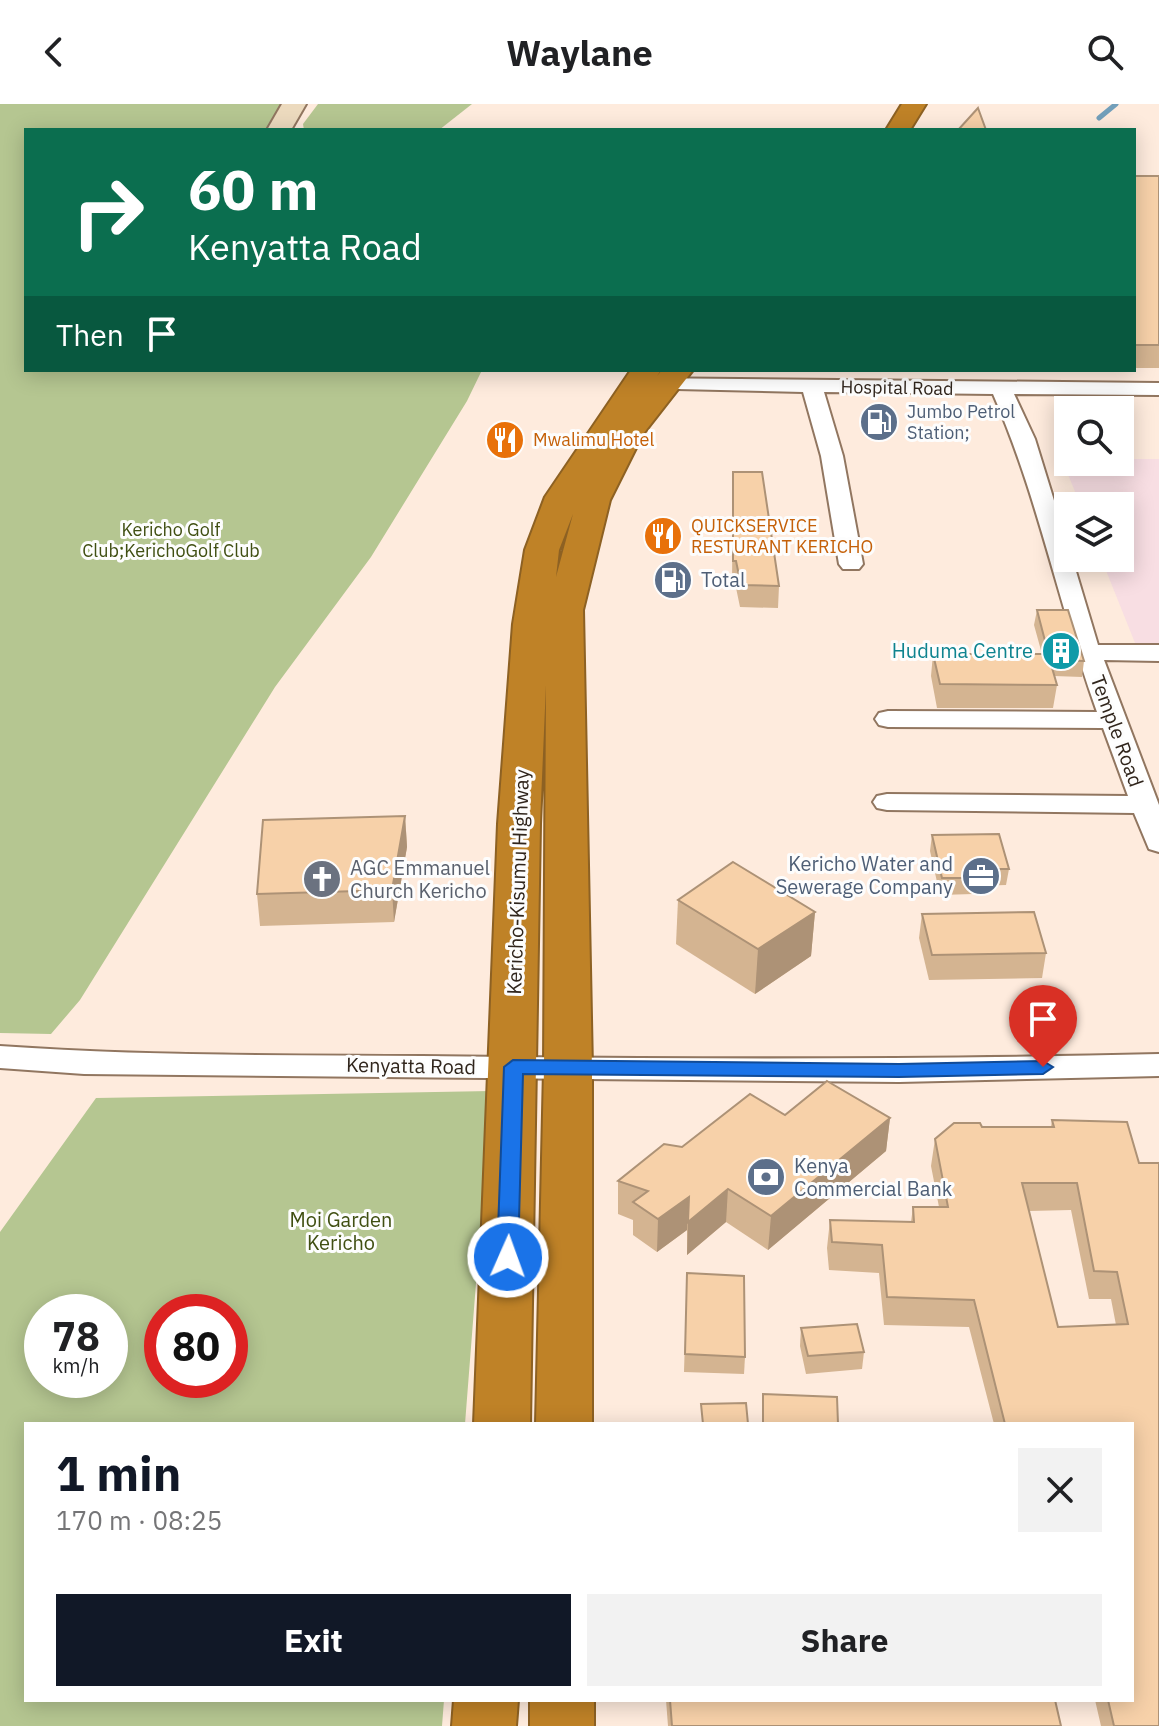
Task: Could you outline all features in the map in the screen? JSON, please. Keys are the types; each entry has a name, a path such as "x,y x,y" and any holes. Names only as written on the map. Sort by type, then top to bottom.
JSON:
{"highway":[{"path":"899,128 914,104"},
{"name":"Kericho-Kisumu Highway","path":"502,1422 522,754 531,624 542,550 562,497 656,377"},
{"name":"Kericho-Kisumu Highway","path":"564,1422 568,1069 565,610 593,500 656,377"},
{"path":"484,1726 486,1702"},
{"path":"562,1702 562,1726"}],"street":[{"path":"280,128 294,104"},
{"name":"Hospital Road","path":"656,377 812,387 1002,390 1060,380 1159,389"},
{"path":"812,387 832,456 851,564"},
{"name":"Temple Road","path":"1002,390 1024,439 1088,652 1159,843"},
{"path":"1088,652 1159,653"},
{"path":"888,719 1113,720"},
{"path":"887,802 1145,805"},
{"name":"Kenyatta Road","path":"0,1057 84,1063 568,1069 899,1071 1159,1065"}],"shaded area":[{"path":"1134,459 1159,459 1159,643 1135,643 1107,572 1134,572 1134,492 1075,492 1069,476 1134,476"}],"green space":[{"name":"Kericho Golf Club;KerichoGolf Club","path":"0,104 290,104 277,128 24,128 24,372 481,372 467,401 371,557 275,687 80,1000 51,1034 0,1033"},
{"path":"318,104 472,104 442,128 304,128 303,124"},
{"name":"Moi Garden Kericho","path":"491,1091 465,1422 24,1422 24,1702 444,1702 442,1726 0,1726 0,1232 96,1098"}],"building":[{"path":"978,108 985,128 960,128"},
{"path":"1136,176 1159,176 1159,345 1136,345"},
{"path":"733,472 762,472 779,586 741,585 736,561 733,561"},
{"path":"1037,610 1068,610 1084,661 1050,660"},
{"path":"933,654 1048,654 1057,685 940,684"},
{"path":"405,816 392,890 257,894 263,820"},
{"path":"999,834 1009,869 974,869 976,878 942,878 932,835"},
{"path":"733,862 815,912 758,949 678,900"},
{"path":"1034,912 1046,953 932,955 922,914"},
{"path":"827,1081 890,1118 771,1216 728,1189 688,1222 689,1197 658,1219 633,1202 648,1191 618,1181 664,1144 682,1147 750,1094 785,1115"},
{"path":"1052,1120 1127,1122 1139,1163 1159,1163 1159,1726 1114,1726 1108,1702 1134,1702 1134,1422 1004,1422 974,1300 887,1297 882,1245 832,1242 830,1220 914,1222 913,1207 948,1207 935,1139 954,1123 980,1123 982,1127 1054,1127","holes":["1022,1183 1077,1183 1094,1271 1117,1272 1128,1324 1058,1327"]},
{"path":"687,1273 744,1276 745,1357 685,1354"},
{"path":"857,1324 864,1352 808,1356 801,1328"},
{"path":"763,1394 837,1397 838,1422 763,1422"},
{"path":"746,1403 748,1422 703,1422 701,1404"},
{"path":"670,1702 1055,1702 1061,1726 672,1726"}],"waterway":[{"path":"1099,118 1116,104"}],"place":[{"name":"Jumbo Petrol Station;","path":"879,422"},
{"name":"Mwalimu Hotel","path":"505,440"},
{"name":"QUICKSERVICE RESTURANT KERICHO","path":"663,536"},
{"name":"Total","path":"673,580"},
{"name":"Huduma Centre","path":"1061,651"},
{"name":"Kericho Water and Sewerage Company","path":"981,876"},
{"name":"AGC Emmanuel Church Kericho","path":"322,879"},
{"name":"Kenya Commercial Bank","path":"766,1177"}],"route":[{"path":"508,1257 513,1067 899,1071 1043,1067"}]}
